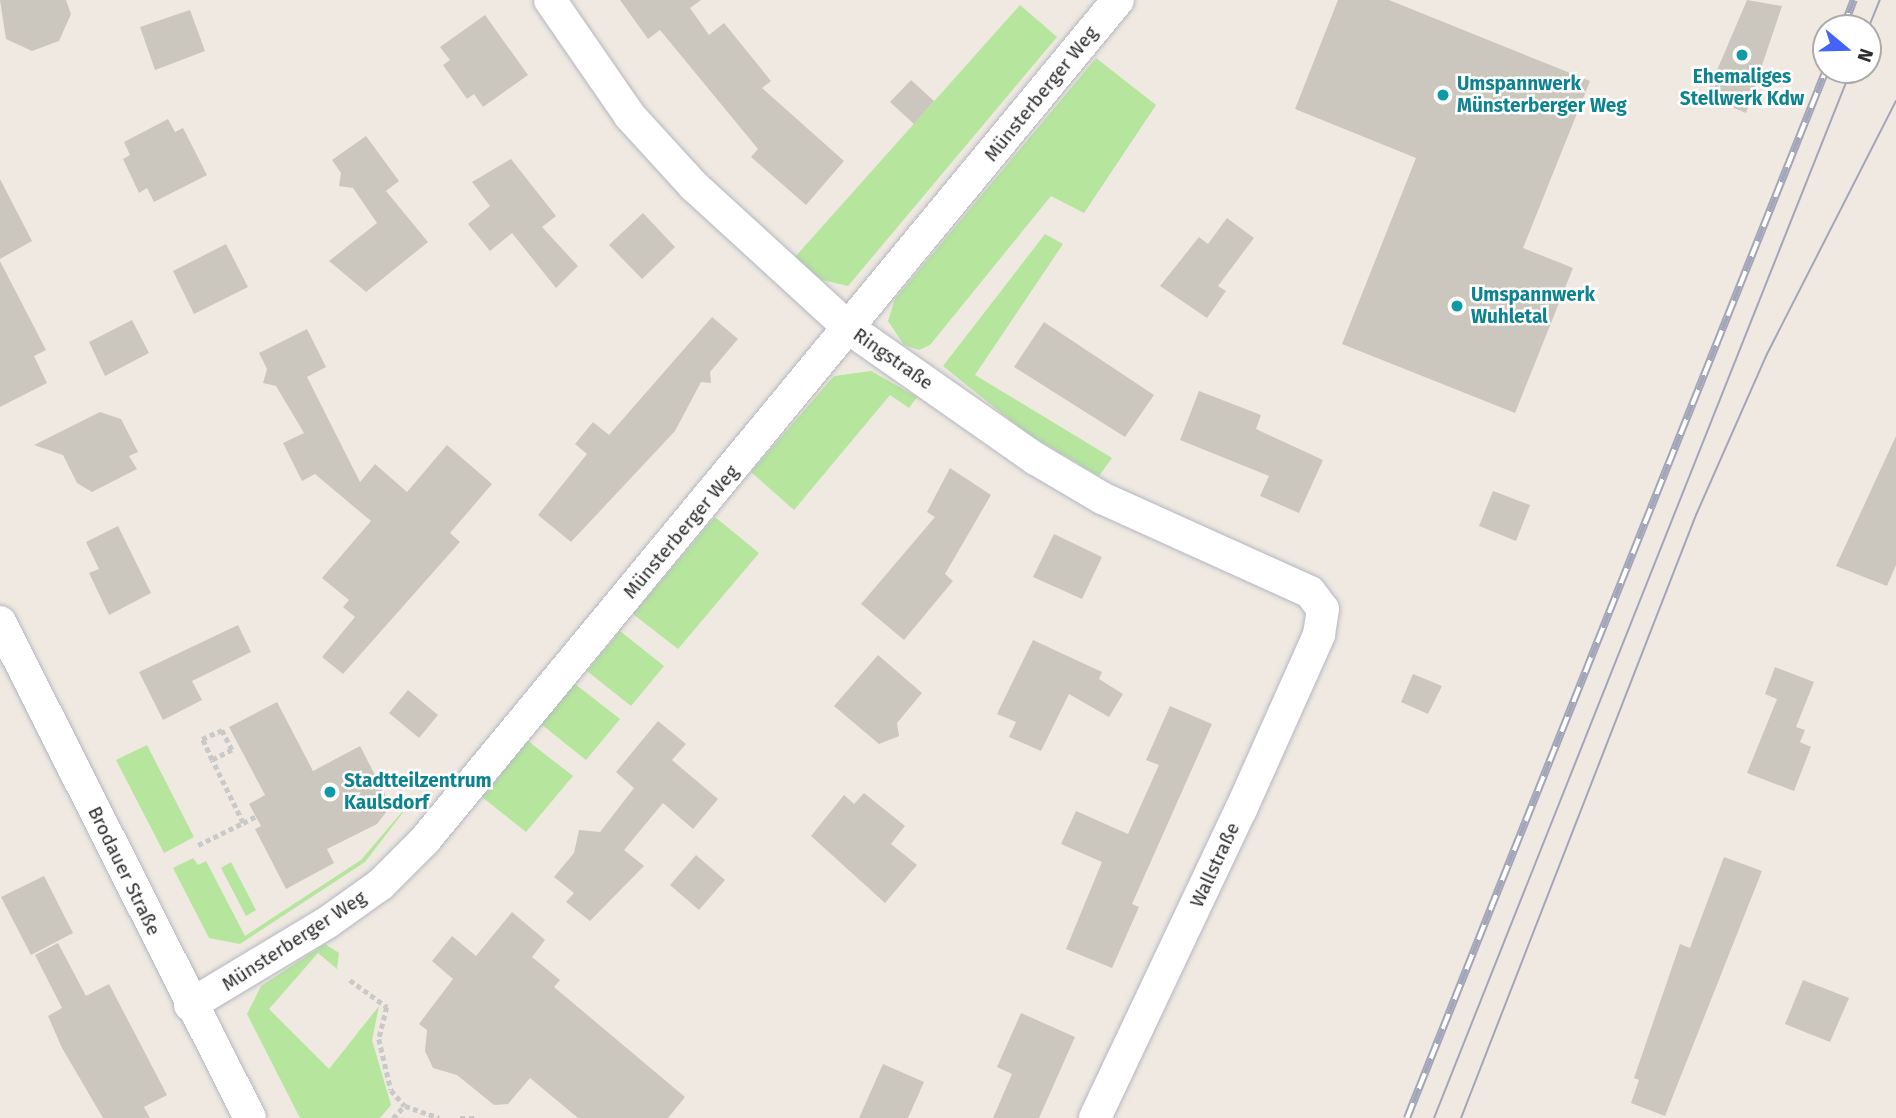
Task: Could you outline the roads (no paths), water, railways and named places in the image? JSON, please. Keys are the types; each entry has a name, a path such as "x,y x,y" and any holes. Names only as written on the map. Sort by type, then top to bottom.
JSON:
{"street":[{"name":"Ringstraße","path":"550,0 630,116 694,186 850,329 1036,459 1102,498 1310,592 1323,608"},
{"name":"Münsterberger Weg","path":"190,1004 328,922 381,884 425,840 850,329 1118,0"},
{"name":"Wallstraße","path":"1095,1118 1247,796 1319,635 1323,608"},
{"name":"Brodauer Straße","path":"0,622 190,1004 250,1118"}],"tram line":[{"path":"1874,14 1880,0"},
{"path":"1434,1118 1845,84"},
{"path":"1461,1118 1696,515 1767,354 1896,101"}],"railway":[{"path":"1848,14 1854,0"},
{"path":"1407,1118 1820,84"}],"place":[{"name":"Ehemaliges Stellwerk Kdw","path":"1742,55"},
{"name":"Umspannwerk Münsterberger Weg","path":"1443,95"},
{"name":"Umspannwerk Wuhletal","path":"1457,306"},
{"name":"Stadtteilzentrum Kaulsdorf","path":"330,792"}]}
